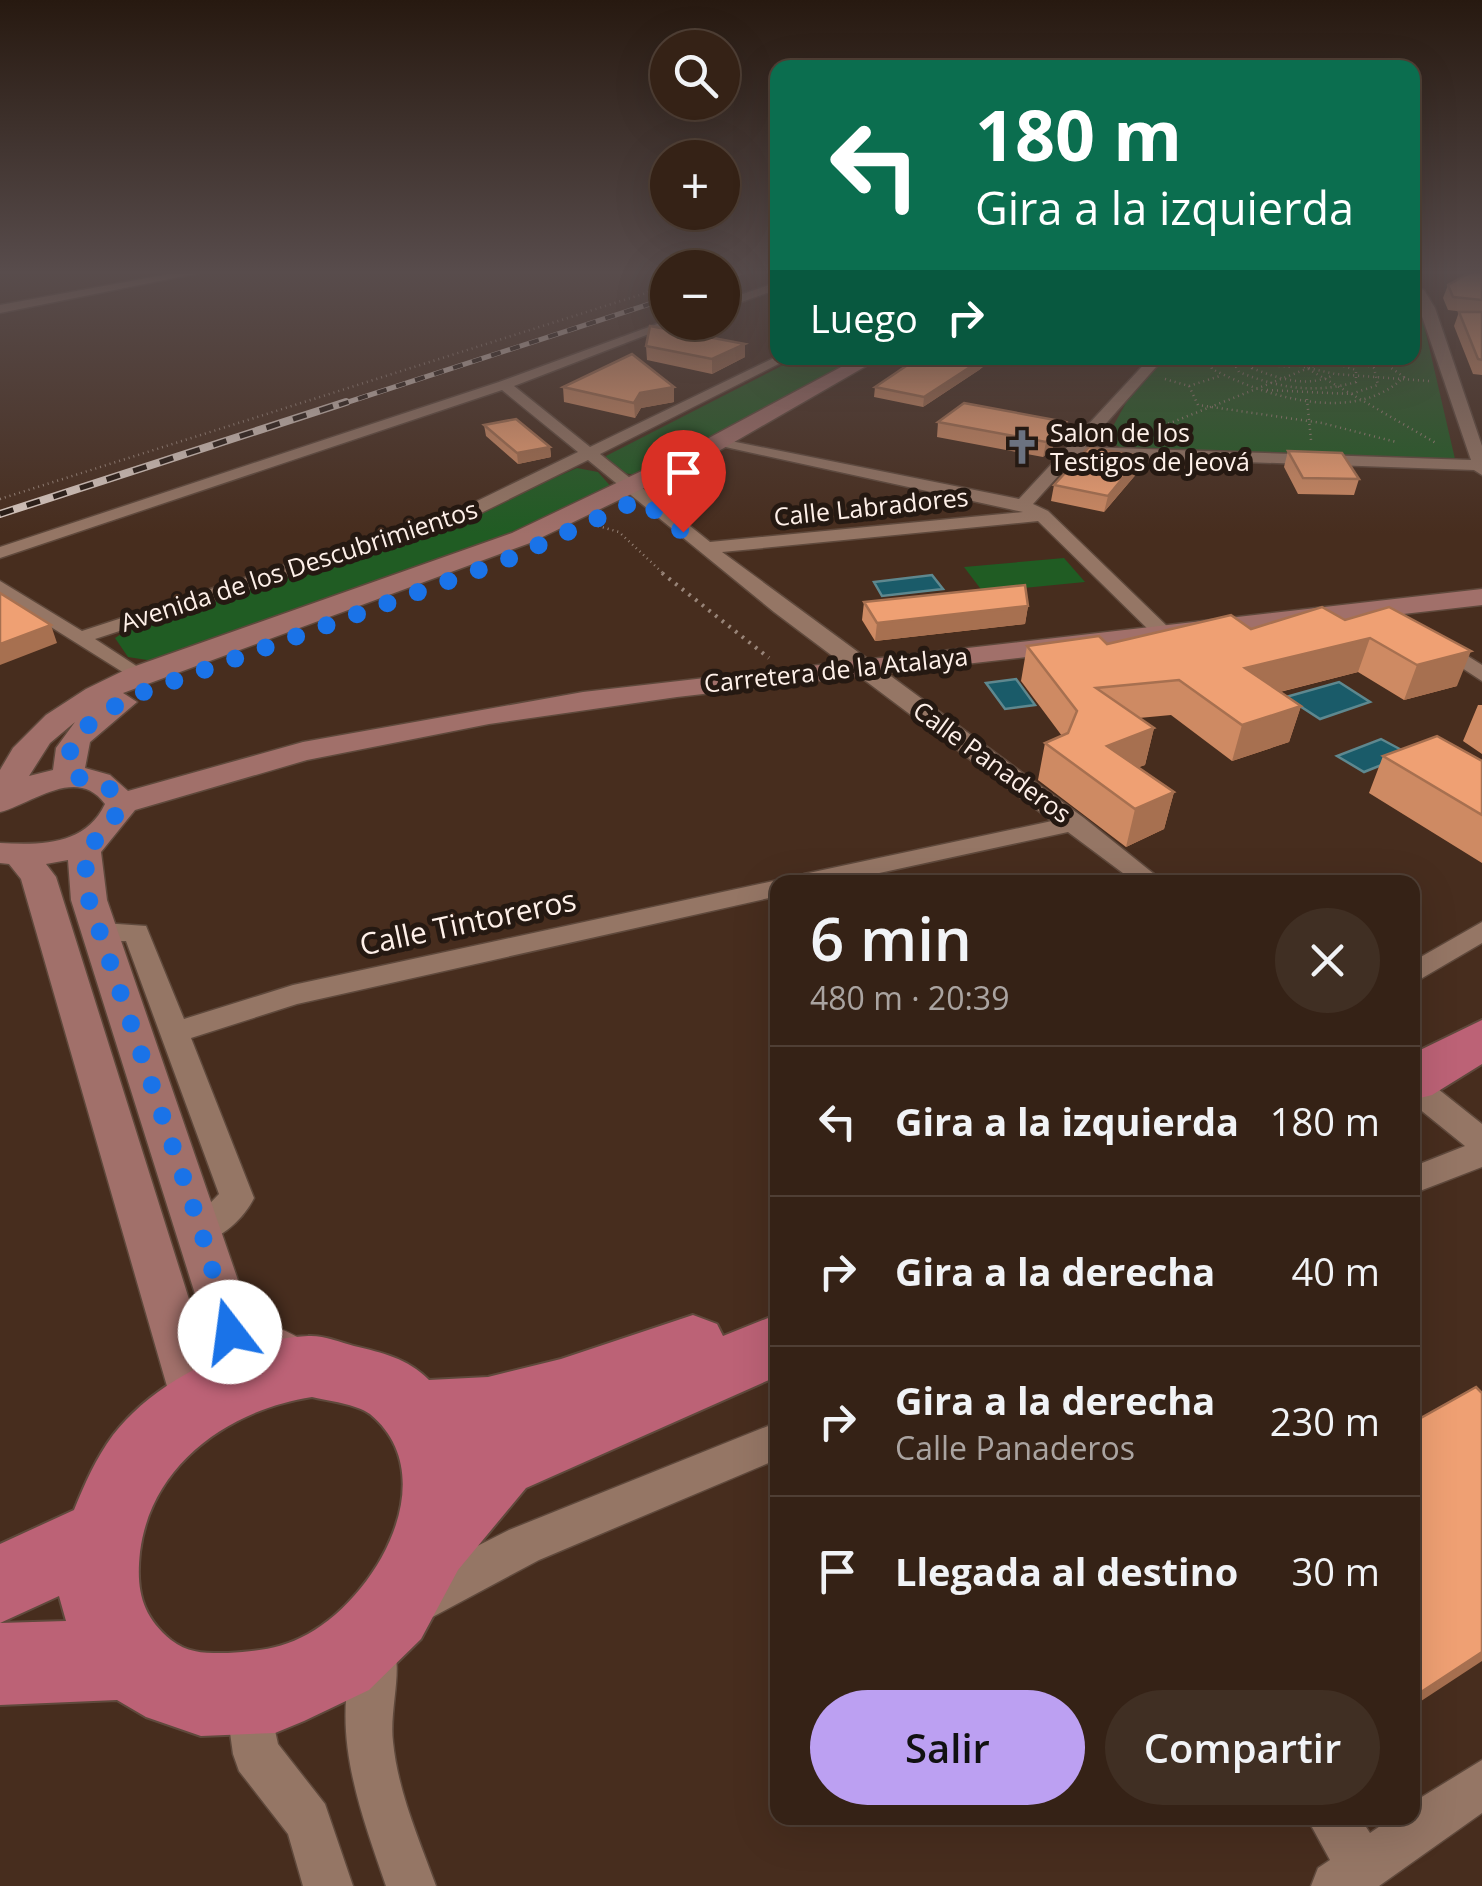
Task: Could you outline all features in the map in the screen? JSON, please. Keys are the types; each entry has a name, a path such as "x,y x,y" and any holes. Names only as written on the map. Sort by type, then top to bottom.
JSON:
{"highway":[{"path":"1420,1088 1482,1039"},
{"path":"1420,1090 1482,1067"},
{"path":"418,1413 488,1409 561,1391 770,1318"},
{"path":"407,1588 442,1506 442,1470 433,1440 418,1413 386,1384 340,1368 300,1367 254,1376 196,1404 154,1440 121,1486 101,1536 99,1603 128,1658 161,1683 202,1695 248,1696 298,1682 344,1658 407,1588 500,1464 770,1347"},
{"path":"0,1584 101,1536"},
{"path":"0,1664 128,1658"}],"street":[{"path":"0,553 577,358"},
{"path":"1070,451 1481,467 1445,358"},
{"name":"Avenida de los Descubrimientos","path":"82,638 363,549 477,508 591,456 770,365"},
{"name":"Avenida de los Descubrimientos","path":"731,445 859,365"},
{"name":"Avenida de los Descubrimientos","path":"4,799 23,760 62,713 137,674 417,578 634,494 848,389 884,365"},
{"path":"1022,505 1151,365"},
{"name":"Calle Panaderos","path":"504,385 634,494 1142,875"},
{"path":"731,445 1022,505 1042,515 1163,633"},
{"name":"Avenida de los Descubrimientos","path":"78,779 69,771 70,750 87,726 135,695 434,588 589,523 634,494"},
{"name":"Calle Labradores","path":"705,548 1042,515"},
{"path":"0,586 137,674"},
{"name":"Carretera de la Atalaya","path":"11,854 57,852 111,810 195,779 285,755 475,716 779,676 1482,598"},
{"path":"1386,608 1482,675"},
{"path":"4,799 38,784 78,779 111,810 84,852 89,900 201,1230 230,1332 271,1348 300,1367"},
{"path":"836,875 1075,823"},
{"path":"11,854 38,878 196,1404"},
{"name":"Calle Tintoreros","path":"175,1032 293,994 770,890"},
{"path":"103,932 136,932 237,1198 201,1230"},
{"path":"1420,971 1482,932"},
{"path":"1420,1094 1482,1142"},
{"path":"1420,1179 1482,1153"},
{"path":"412,1886 374,1780 365,1700 407,1588 425,1600 524,1546 770,1443"},
{"path":"248,1696 256,1754 308,1821 328,1886"},
{"path":"1333,1825 1350,1876 1482,1784"}],"path":[{"path":"0,499 442,358"},
{"path":"1213,365 1223,376 1250,389 1284,397 1360,400 1388,393 1404,377"},
{"path":"1233,365 1267,382 1296,388 1337,387 1356,382 1358,374"},
{"path":"1251,365 1306,368"},
{"path":"1251,365 1282,379 1314,365"},
{"path":"1294,365 1335,374 1404,377"},
{"path":"1301,365 1481,467"},
{"path":"1342,365 1358,374"},
{"path":"1250,389 1351,394 1378,385 1379,376 1366,365"},
{"path":"1388,365 1404,377"},
{"path":"1144,372 1189,386 1198,405 1259,417 1327,421 1404,444"},
{"path":"1083,437 1148,432 1267,382 1324,380 1335,374"},
{"path":"1189,386 1201,378 1223,376"},
{"path":"589,523 619,532 708,611 764,652 779,676"}],"green space":[{"path":"1420,358 1432,358 1455,459 1119,447 1106,439 1143,372 1151,365 1420,365"},
{"path":"783,365 847,365 639,475 622,473 606,456"},
{"path":"577,468 598,472 613,489 523,532 160,662 128,657 115,638 456,521"},
{"path":"1064,558 1085,582 983,592 964,567"}],"water":[{"path":"932,575 943,589 882,596 874,582"},
{"path":"1016,679 1035,705 1005,709 986,683"},
{"path":"1339,682 1370,702 1320,719 1286,697"},
{"path":"1381,739 1409,754 1364,772 1337,756"}],"building":[{"path":"624,358 637,358 674,387 640,393 634,403 563,387"},
{"path":"908,365 973,365 924,397 875,387"},
{"path":"964,403 1066,422 1046,442 938,422"},
{"path":"516,419 550,447 517,453 484,425"},
{"path":"1089,447 1141,456 1108,496 1054,485"},
{"path":"1288,451 1342,453 1359,479 1303,478"},
{"path":"1025,585 1028,606 877,623 864,602"},
{"path":"0,593 51,625 0,644"},
{"path":"1322,607 1345,620 1389,607 1471,651 1417,665 1370,638 1245,668 1301,706 1242,725 1179,680 1096,688 1154,728 1107,746 1174,792 1135,809 1045,743 1068,733 1077,711 1027,646 1099,636 1107,644 1231,615 1251,629"},
{"path":"1437,736 1482,761 1482,815 1383,756"},
{"path":"1476,1387 1482,1393 1482,1652 1420,1693 1420,1418"}],"railway":[{"path":"339,405 483,358"},
{"path":"0,514 346,402"}],"place":[{"name":"Salon de los Testigos de Jeová","path":"1022,447"}],"route":[{"path":"230,1332 201,1230 89,900 84,852 110,826 121,804 116,790 93,780 78,779 69,771 70,750 87,726 135,695 506,560 640,499 683,532"}]}
